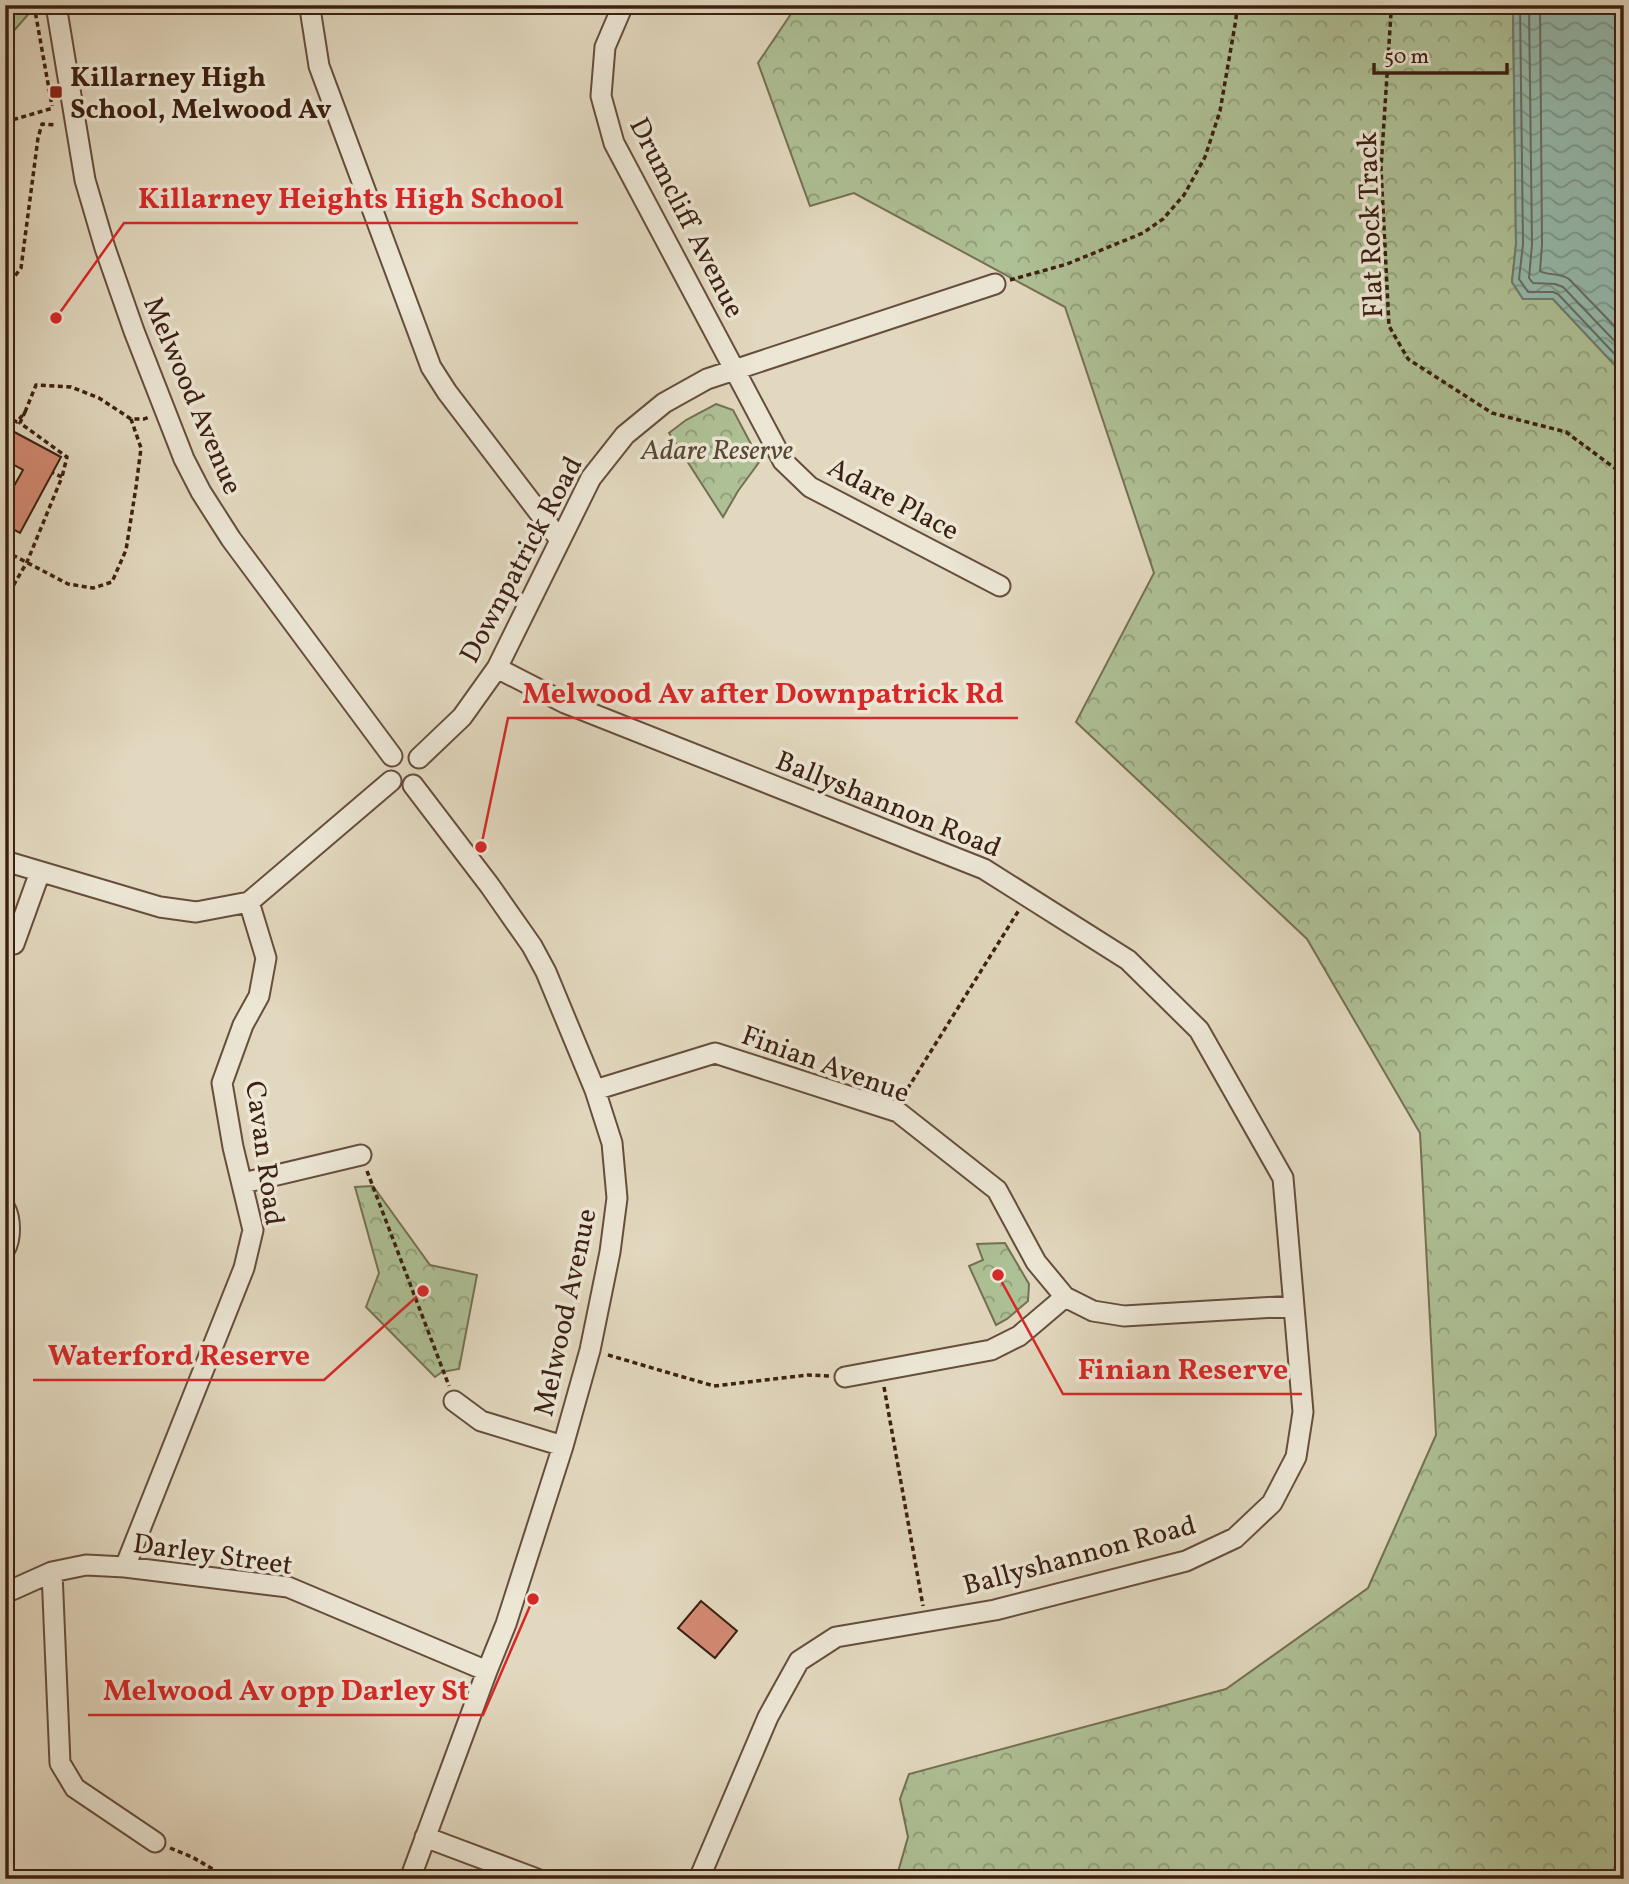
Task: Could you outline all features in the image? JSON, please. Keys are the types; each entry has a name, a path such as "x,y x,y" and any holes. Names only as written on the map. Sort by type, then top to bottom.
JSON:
{"street":[{"name":"Melwood Avenue","path":"56,5 88,191 104,248 184,459 231,539 392,756"},
{"path":"313,5 311,15 319,65 431,367 447,392 560,540"},
{"name":"Drumcliff Avenue","path":"623,5 605,47 601,96 614,143 734,371"},
{"name":"Downpatrick Road","path":"419,758 462,717 497,668 591,478 625,435 664,403 707,379 995,284"},
{"name":"Adare Place","path":"734,371 783,461 810,487 1000,586"},
{"name":"Ballyshannon Road","path":"497,668 565,703 984,869 1128,960 1199,1030 1283,1178 1303,1412 1296,1457 1272,1503 1235,1538 1186,1561 995,1610 836,1637 799,1661 768,1717 699,1879"},
{"path":"403,751 419,758 423,770 418,782 401,787 391,781 387,766 392,756 403,751"},
{"path":"5,862 160,907 197,912 249,902 391,781"},
{"name":"Melwood Avenue","path":"410,1879 506,1624 563,1446 590,1349 610,1252 617,1198 612,1143 595,1090 546,972 532,946 490,886 413,785"},
{"path":"14,944 40,872"},
{"name":"Cavan Road","path":"125,1567 244,1268 253,1230 233,1147 222,1083 243,1025 260,996 266,958 249,902"},
{"name":"Finian Avenue","path":"595,1090 715,1053 898,1112 997,1190 1036,1262 1065,1297 1093,1311 1124,1316 1294,1306"},
{"path":"243,1183 361,1155"},
{"path":"5,1208 9,1215 8,1244 5,1249"},
{"path":"845,1377 991,1350 1019,1336 1065,1297"},
{"path":"454,1401 481,1421 563,1446"},
{"name":"Darley Street","path":"5,1593 52,1572 86,1565 125,1567 288,1587 487,1671"},
{"path":"52,1572 60,1763 75,1787 155,1843"},
{"path":"425,1837 537,1879"}],"path":[{"path":"34,5 54,116"},
{"path":"995,284 1068,264 1143,233 1163,219 1184,195 1205,156 1220,111 1237,5"},
{"name":"Flat Rock Track","path":"1390,5 1381,169 1389,326 1408,359 1492,414 1566,432 1624,475"},
{"path":"5,122 53,108"},
{"path":"5,289 21,268 42,124 56,125"},
{"path":"5,338 9,351 5,357"},
{"path":"5,600 27,562 62,477 67,457 20,423 36,385 71,387 99,398 131,419 151,416"},
{"path":"5,416 17,422 25,412"},
{"path":"5,551 68,584 93,588 112,582 126,550 141,448 131,419"},
{"path":"53,472 62,477"},
{"path":"898,1112 910,1084 1029,897"},
{"path":"361,1155 454,1401"},
{"path":"590,1349 714,1386 808,1375 845,1377"},
{"path":"881,1371 926,1621"},
{"path":"155,1843 192,1857 230,1879"}],"green space":[{"path":"5,5 31,5 32,10 5,41"},
{"path":"797,5 1513,5 1516,244 1512,282 1523,299 1553,299 1624,375 1624,1879 896,1879 908,1837 900,1799 909,1774 1226,1689 1368,1588 1436,1435 1420,1133 1307,939 1076,722 1154,573 1065,307 854,193 810,206 758,63"},
{"name":"Adare Reserve","path":"716,404 733,410 760,461 723,517 669,433 686,420"},
{"path":"373,1186 430,1265 477,1275 459,1369 442,1372 435,1377 366,1307 379,1273 355,1187"},
{"path":"1005,1243 1029,1284 1028,1301 996,1325 969,1266 983,1260 977,1244"}],"water":[{"path":"1513,5 1624,5 1624,375 1553,299 1523,299 1512,282 1516,244"}],"building":[{"path":"5,427 61,457 20,533 5,525 5,502 23,470 5,460"},
{"path":"701,1601 737,1631 715,1658 678,1628"}],"place":[{"name":"Killarney High School, Melwood Av","path":"56,92"},
{"name":"Killarney Heights High School","path":"56,318"},
{"name":"Melwood Av after Downpatrick Rd","path":"481,847"},
{"name":"Finian Reserve","path":"998,1275"},
{"name":"Waterford Reserve","path":"423,1291"},
{"name":"Melwood Av opp Darley St","path":"533,1599"}]}
